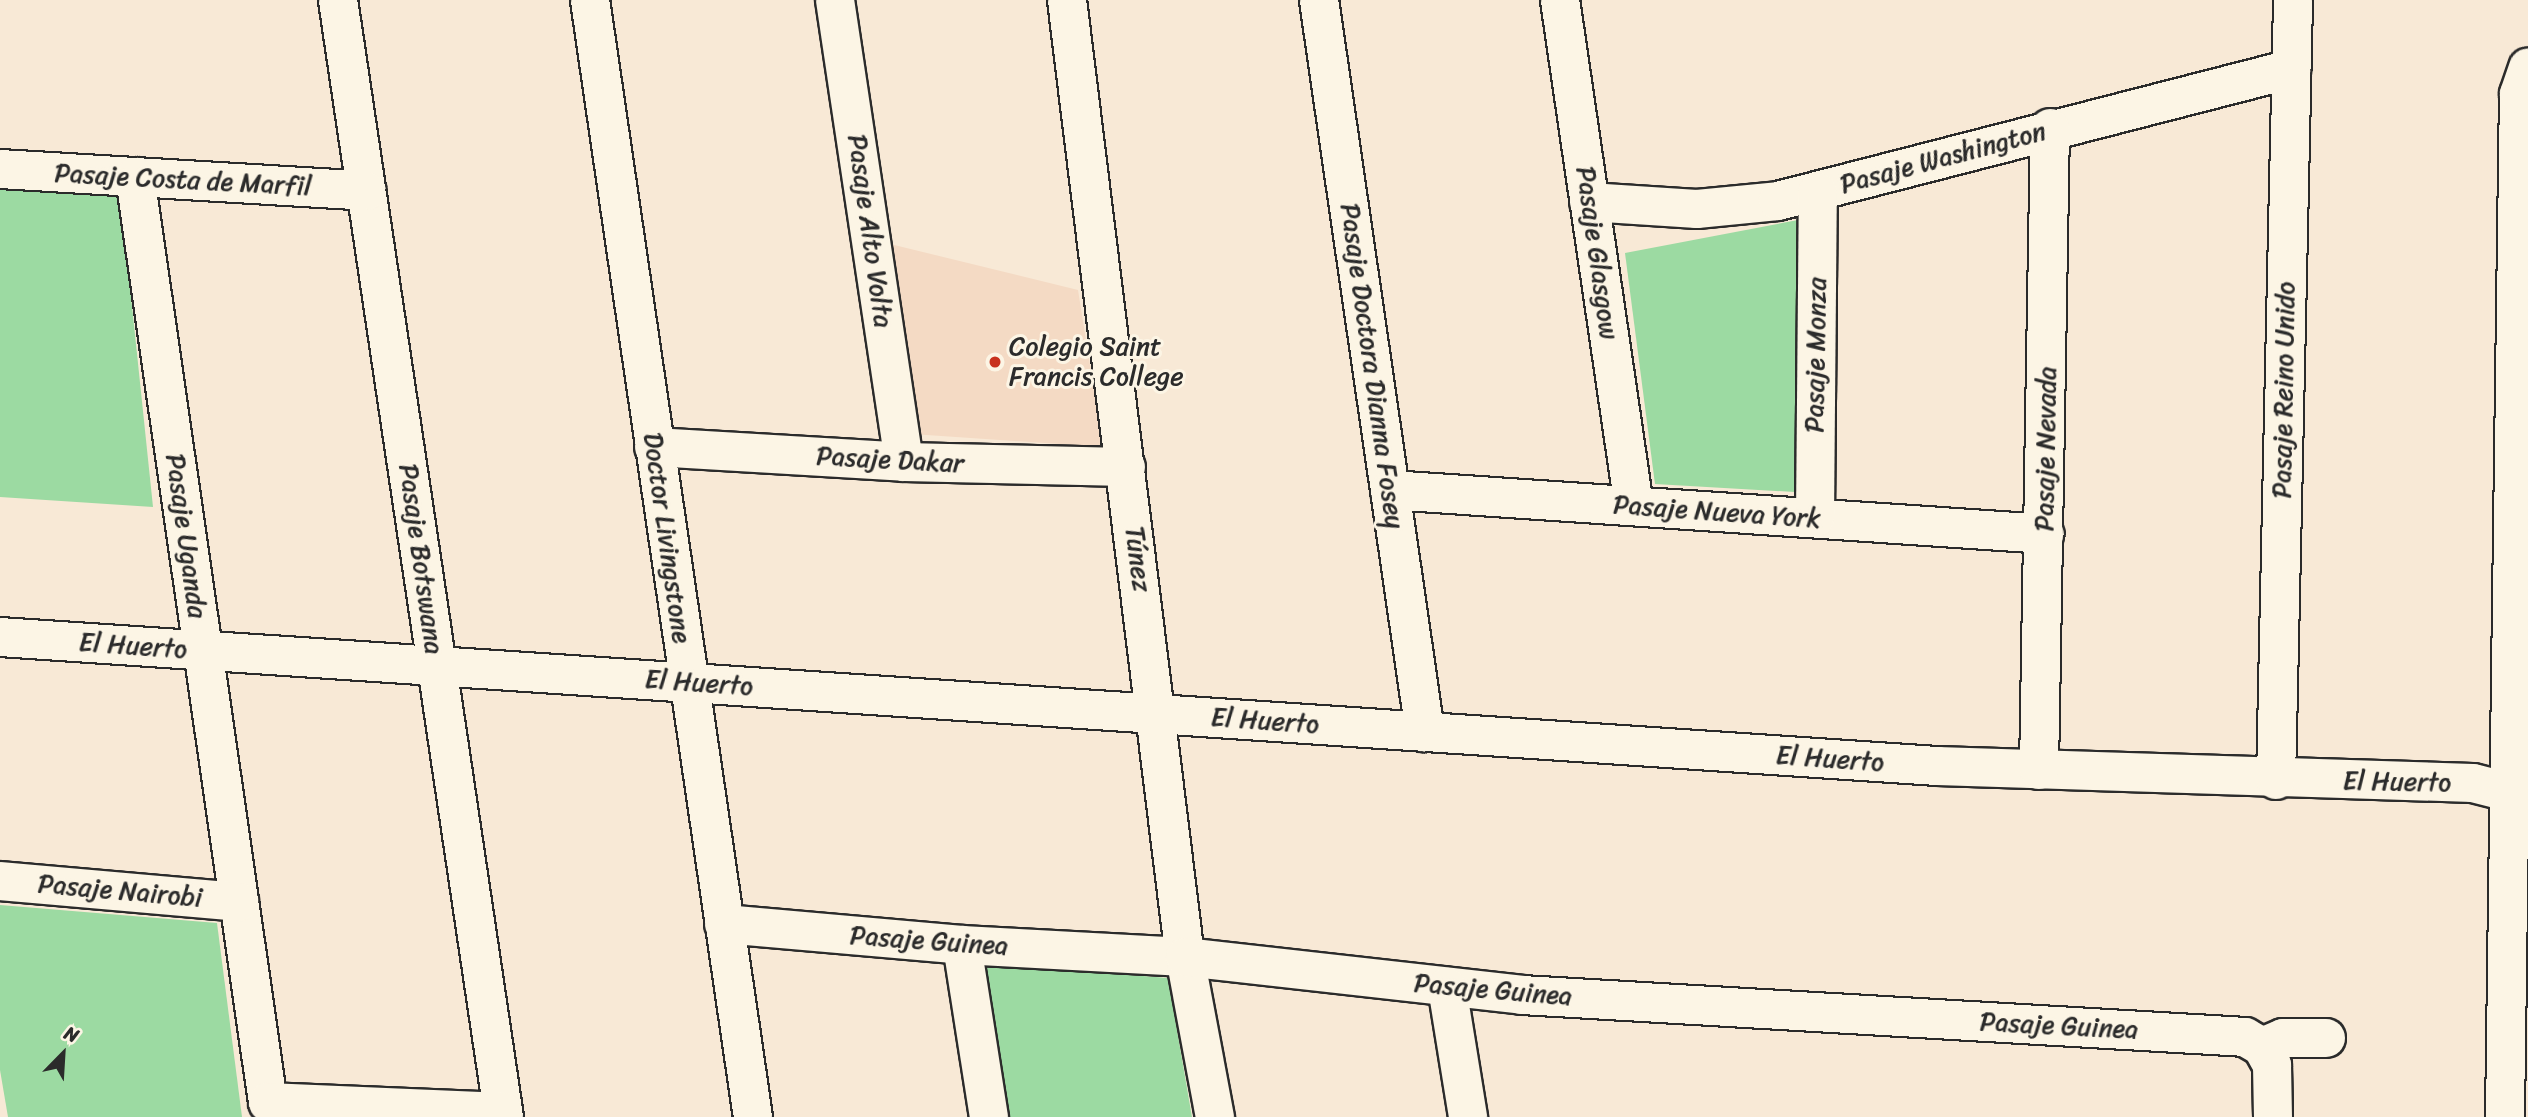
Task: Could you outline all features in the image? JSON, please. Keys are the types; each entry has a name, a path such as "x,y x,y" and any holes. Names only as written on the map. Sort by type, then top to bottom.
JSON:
{"street":[{"name":"Pasaje Botswana","path":"338,0 503,1115"},
{"name":"Doctor Livingstone","path":"590,0 753,1117"},
{"name":"Pasaje Alto Volta","path":"835,0 904,462"},
{"name":"Túnez","path":"1067,0 1153,674 1153,714 1185,957 1216,1117"},
{"name":"Pasaje Doctora Dianna Fosey","path":"1320,0 1424,732"},
{"name":"Pasaje Glasgow","path":"1560,0 1634,506"},
{"name":"Pasaje Reino Unido","path":"2276,780 2293,0"},
{"path":"2505,1117 2506,1047 2520,794 2519,94 2528,68"},
{"name":"Pasaje Washington","path":"1589,202 1697,209 1818,192 2050,128 2291,69"},
{"name":"Pasaje Nevada","path":"2039,770 2050,128"},
{"name":"Pasaje Costa de Marfil","path":"0,169 366,191"},
{"name":"Pasaje Uganda","path":"135,177 268,1102 503,1115"},
{"name":"Pasaje Monza","path":"1815,519 1818,192"},
{"name":"Pasaje Dakar","path":"654,447 904,462 1126,467"},
{"name":"Pasaje Nueva York","path":"1390,490 2045,534"},
{"name":"El Huerto","path":"0,637 1424,732 2039,770 2276,780 2473,783 2520,794"},
{"name":"Pasaje Nairobi","path":"0,881 239,902"},
{"name":"Pasaje Guinea","path":"724,924 962,945 1185,957 1447,988 2235,1036 2262,1047"},
{"path":"962,945 989,1117"},
{"path":"1447,988 1468,1117"},
{"path":"2506,1047 2528,1000"},
{"path":"2273,1117 2272,1065 2262,1047 2283,1038 2326,1038"}],"shaded area":[{"name":"Colegio Saint Francis College","path":"882,242 1078,290 1103,447 912,434"}],"green space":[{"path":"0,183 120,191 153,507 0,497"},
{"path":"1798,220 1795,492 1655,484 1625,253"},
{"path":"0,905 217,923 242,1117 8,1117 0,1070"},
{"path":"969,962 1168,978 1192,1117 996,1117"}],"place":[{"name":"Colegio Saint Francis College","path":"995,362"}]}
